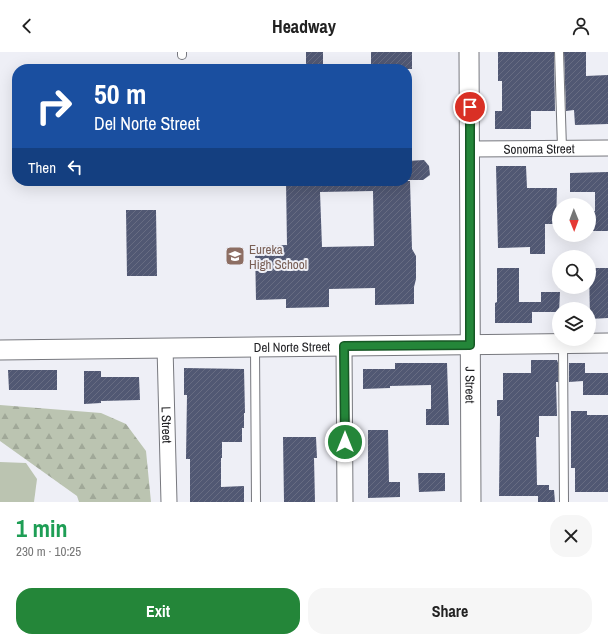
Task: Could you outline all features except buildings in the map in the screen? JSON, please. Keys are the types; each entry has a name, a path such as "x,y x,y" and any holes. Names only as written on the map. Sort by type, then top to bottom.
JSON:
{"street":[{"name":"J Street","path":"469,52 471,502"},
{"name":"Sonoma Street","path":"470,149 608,148"},
{"name":"Del Norte Street","path":"596,343 608,343"},
{"name":"Del Norte Street","path":"0,350 166,347 552,344"},
{"path":"344,346 345,502"},
{"name":"L Street","path":"166,347 169,502"}],"lane":[{"path":"559,52 562,148"},
{"path":"563,346 564,502"},
{"path":"255,347 256,502"}],"green space":[{"path":"0,405 101,413 126,424 146,451 151,502 79,502 77,496 0,441"},
{"path":"0,462 26,463 37,479 34,502 0,502"}],"place":[{"name":"Eureka High School","path":"235,256"}],"route":[{"path":"345,442 344,346 470,345 470,107"}]}
